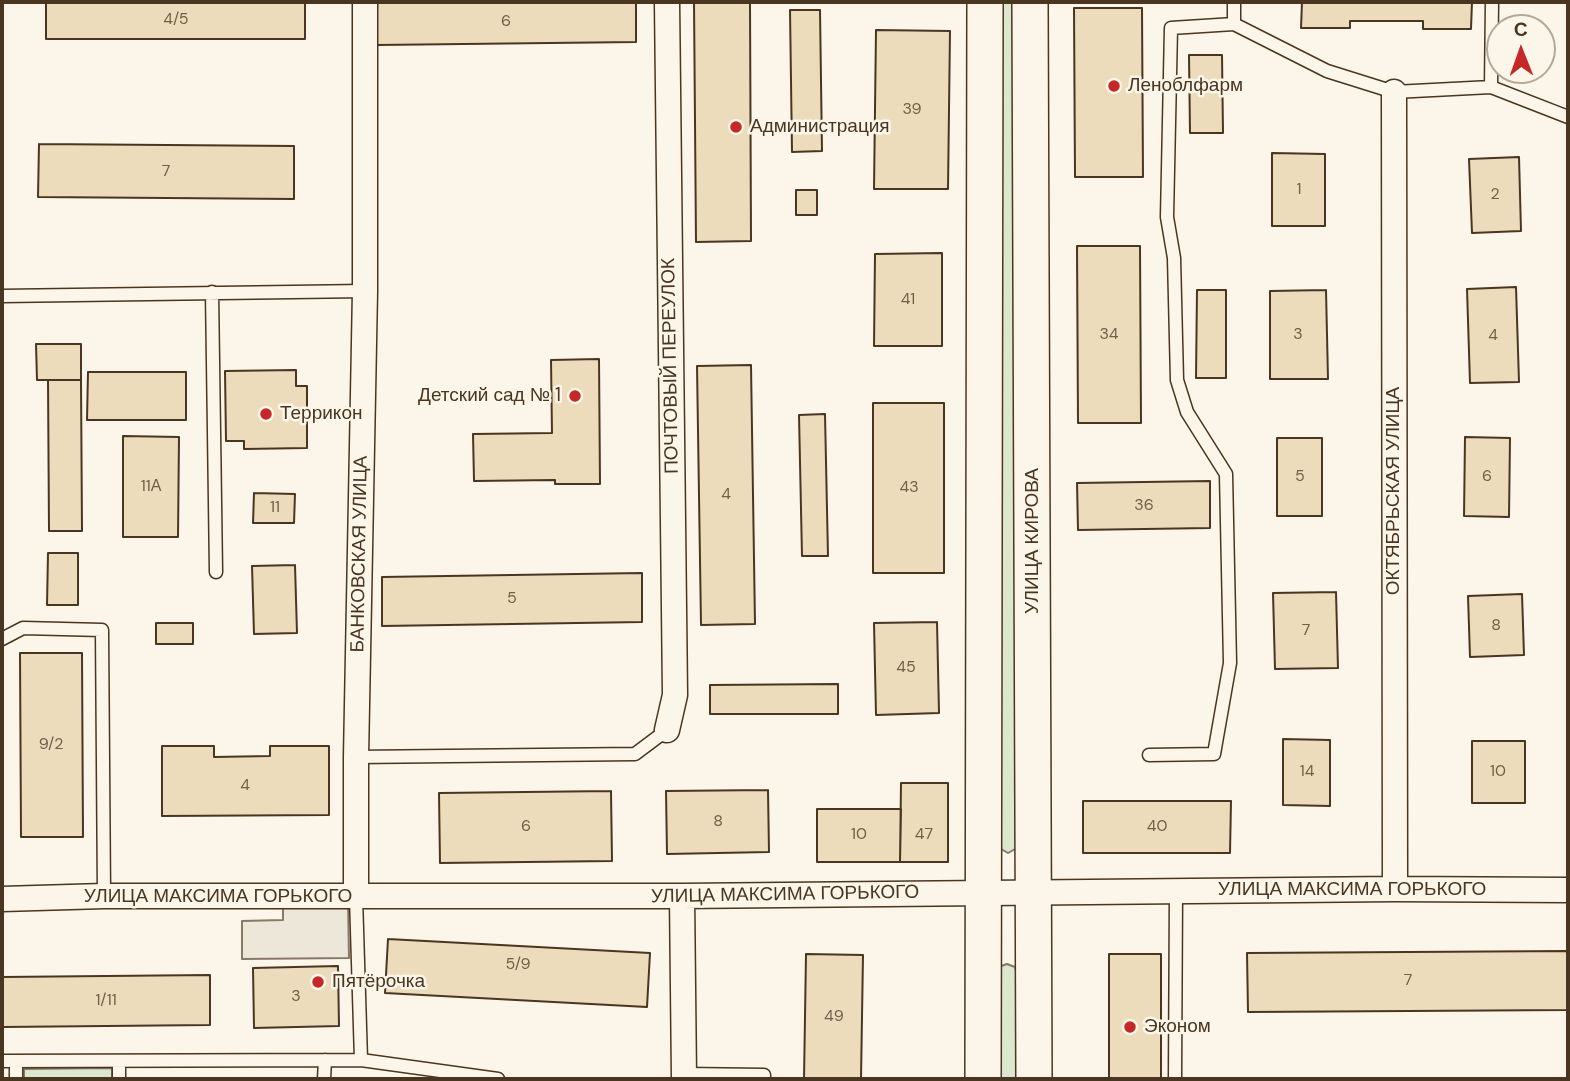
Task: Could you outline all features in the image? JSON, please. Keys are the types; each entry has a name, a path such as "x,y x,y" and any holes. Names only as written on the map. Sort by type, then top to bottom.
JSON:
{"main road":[{"path":"983,1079 985,2"},
{"name":"УЛИЦА КИРОВА","path":"1030,2 1034,1079"}],"street":[{"name":"БАНКОВСКАЯ УЛИЦА","path":"356,897 365,291 365,2"},
{"name":"ПОЧТОВЫЙ ПЕРЕУЛОК","path":"667,2 675,695 667,730"},
{"name":"ОКТЯБРЬСКАЯ УЛИЦА","path":"1394,92 1395,889"},
{"name":"УЛИЦА МАКСИМА ГОРЬКОГО","path":"2,899 104,895 682,896 1395,889 1568,890"},
{"path":"682,896 684,1077"}],"lane":[{"path":"1234,2 1234,24"},
{"path":"1491,86 1492,2"},
{"path":"1149,755 1214,754 1230,663 1226,474 1187,412 1177,380 1174,258 1167,217 1171,28 1234,24 1327,71 1394,92 1491,86 1568,117"},
{"path":"2,296 365,291"},
{"path":"212,292 216,572"},
{"path":"2,639 23,628 102,630 104,895"},
{"path":"356,757 635,754 667,730"},
{"path":"1175,1079 1176,891"},
{"path":"356,897 361,1060"},
{"path":"119,1060 119,1079"},
{"path":"324,1060 324,1079"},
{"path":"2,1061 361,1060 498,1079"},
{"path":"16,1061 16,1079"},
{"path":"684,1077 764,1074 764,1079"}],"green space":[{"path":"998,2 1018,2 1017,848 1008,853 1001,849"},
{"path":"1007,964 1015,967 1017,974 1017,1079 996,1079 998,967"},
{"path":"112,1068 112,1079 24,1079 24,1069"}],"shaded area":[{"path":"348,901 349,958 242,959 242,921 283,920 283,902"}],"building":[{"path":"46,2 305,2 305,39 46,39"},
{"path":"377,2 636,2 636,42 377,45"},
{"path":"694,2 750,2 751,241 696,242"},
{"path":"1302,2 1472,2 1471,29 1423,29 1423,21 1350,21 1350,28 1301,28"},
{"path":"1074,8 1142,8 1143,177 1075,177"},
{"path":"790,10 820,10 822,151 792,152"},
{"path":"876,30 950,31 948,189 874,189"},
{"path":"1189,55 1222,55 1223,133 1190,133"},
{"path":"39,144 294,146 294,199 38,197"},
{"path":"1272,153 1325,154 1325,226 1272,226"},
{"path":"1519,157 1521,231 1472,233 1469,159"},
{"path":"796,190 817,190 817,215 796,215"},
{"path":"1077,246 1140,246 1141,423 1078,423"},
{"path":"942,253 942,346 874,346 875,254"},
{"path":"1516,287 1519,382 1470,383 1467,289"},
{"path":"1197,290 1226,290 1226,378 1196,378"},
{"path":"1326,290 1328,379 1270,379 1270,291"},
{"path":"36,344 81,344 81,380 37,380"},
{"name":"Детский сад № 1","path":"599,359 600,484 555,484 555,480 474,481 473,434 552,433 551,360"},
{"path":"751,365 755,624 701,625 697,366"},
{"name":"Террикон","path":"296,370 296,386 307,386 307,448 244,449 244,441 226,441 225,371"},
{"path":"88,372 186,372 186,420 87,420"},
{"path":"48,380 81,380 82,531 49,531"},
{"path":"873,403 944,403 944,573 873,573"},
{"path":"825,414 828,556 802,556 799,415"},
{"path":"123,436 179,437 178,537 123,537"},
{"path":"1465,437 1510,438 1509,517 1464,516"},
{"path":"1277,438 1322,438 1322,516 1277,516"},
{"path":"1210,481 1210,528 1078,530 1077,483"},
{"path":"254,493 295,494 294,523 253,523"},
{"path":"48,553 78,553 78,605 47,605"},
{"path":"295,565 297,633 254,634 252,566"},
{"path":"642,573 642,622 382,626 382,577"},
{"path":"1336,592 1338,668 1275,669 1273,593"},
{"path":"1522,594 1524,655 1470,657 1468,596"},
{"path":"937,622 939,713 876,715 874,623"},
{"path":"156,623 193,623 193,644 156,644"},
{"path":"20,653 82,653 83,837 21,837"},
{"path":"838,684 838,714 710,714 710,685"},
{"path":"1283,739 1330,740 1330,806 1283,805"},
{"path":"1472,741 1525,741 1525,803 1472,803"},
{"path":"162,746 214,746 214,757 270,756 270,746 329,746 329,815 162,816"},
{"path":"901,783 948,783 948,862 900,862"},
{"path":"768,790 769,852 667,854 666,791"},
{"path":"611,791 612,861 440,863 439,793"},
{"path":"1083,801 1231,801 1230,853 1083,853"},
{"path":"817,809 901,809 900,862 817,862"},
{"path":"388,939 650,953 647,1007 385,993"},
{"path":"1568,951 1568,1010 1248,1012 1247,953"},
{"path":"806,954 863,955 861,1079 804,1079"},
{"path":"1109,954 1161,954 1161,1079 1109,1079"},
{"path":"338,966 339,1026 254,1028 253,968"},
{"path":"210,975 210,1025 2,1027 2,977"}],"place":[{"name":"Леноблфарм","path":"1114,86"},
{"name":"Администрация","path":"736,127"},
{"name":"Детский сад № 1","path":"575,396"},
{"name":"Террикон","path":"266,414"},
{"name":"Пятёрочка","path":"318,982"},
{"name":"Эконом","path":"1130,1027"}]}
